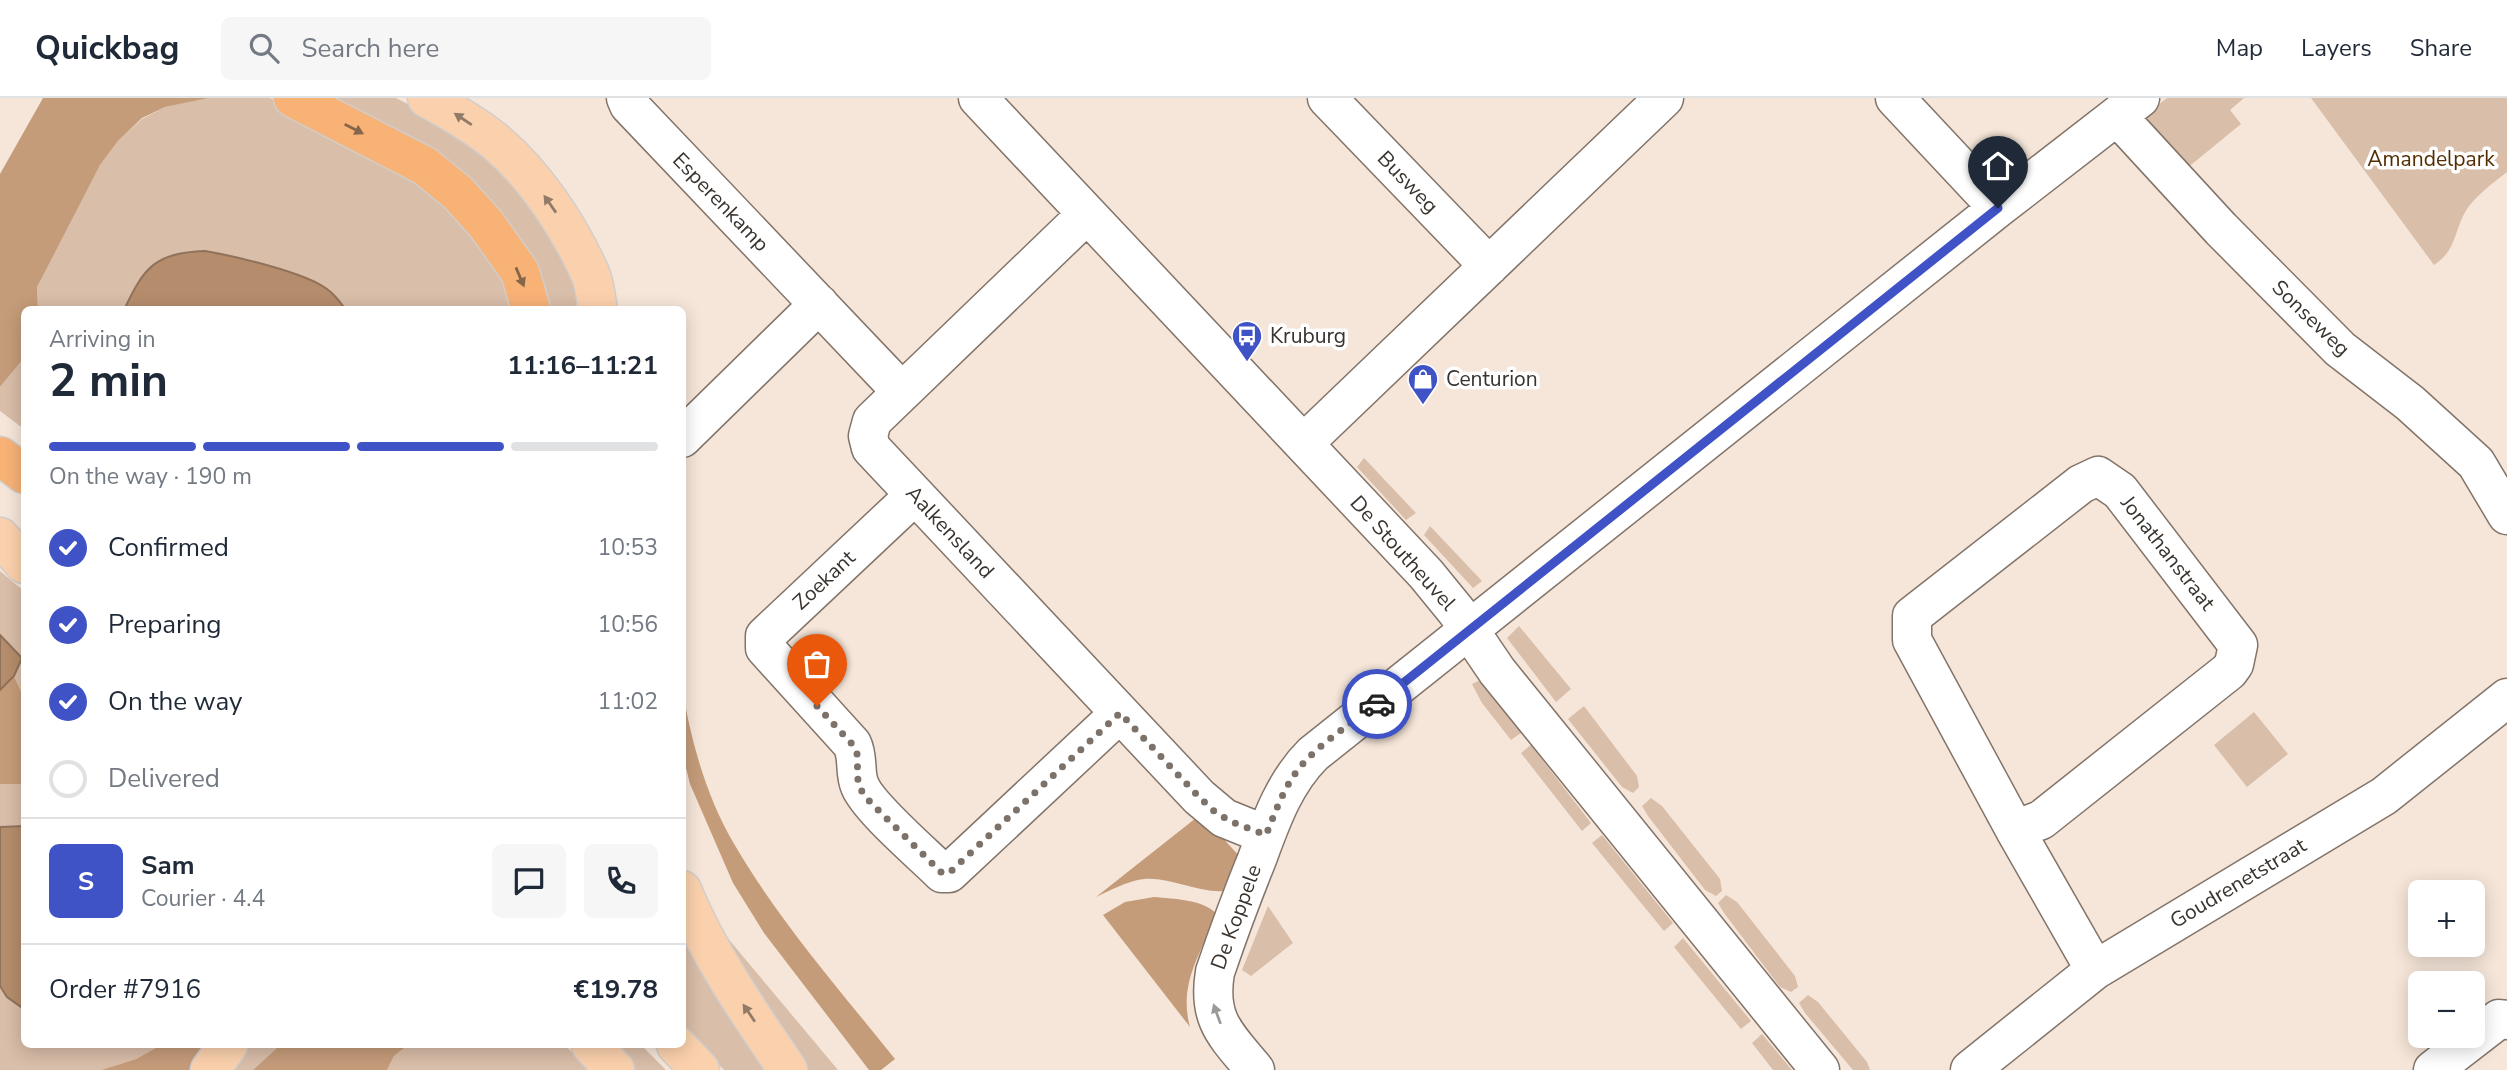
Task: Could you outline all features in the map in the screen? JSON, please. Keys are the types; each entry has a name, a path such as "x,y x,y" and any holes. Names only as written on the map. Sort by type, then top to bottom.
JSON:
{"highway":[{"path":"293,98 425,166 457,193 486,224 520,272 530,306"},
{"path":"0,456 21,472"}],"main road":[{"path":"427,98 456,114 496,142 533,180 560,217 591,275 597,306"},
{"path":"0,528 21,544"},
{"path":"0,537 21,561"},
{"path":"686,900 694,919 741,1002 788,1070"},
{"path":"210,1070 226,1048"},
{"path":"594,1048 615,1070"},
{"path":"679,1048 700,1070"}],"street":[{"name":"Esperenkamp","path":"626,98 628,105 902,392"},
{"name":"De Stoutheuvel","path":"978,98 1426,574 1497,671 1820,1070"},
{"name":"Busweg","path":"1327,98 1489,266"},
{"path":"1304,443 1664,98"},
{"path":"1895,98 1998,208"},
{"name":"De Koppele","path":"1255,1070 1229,1039 1215,1015 1212,991 1215,972 1266,835 1288,783 1299,769 1313,754 1998,208 2129,107"},
{"name":"Sonseweg","path":"2129,107 2221,229 2340,349 2416,408 2476,463 2507,515"},
{"name":"Aalkensland","path":"1087,214 872,421 868,436 871,448 1199,797 1215,812 1232,822 1266,835"},
{"path":"686,434 819,304"},
{"name":"Jonathanstraat","path":"2015,830 2041,820 2229,671 2234,664 2238,646 2120,491 2098,476 2081,484 1912,616 1912,640 2015,830 2095,970"},
{"name":"Zoekant","path":"915,495 765,636 765,648 852,744 857,753 858,782 870,802 942,873 949,873 1120,713"},
{"name":"Goudrenetstraat","path":"1970,1070 2095,970 2384,796 2507,698"},
{"path":"2433,1070 2499,1019 2507,1020"}],"green space":[{"path":"205,98 270,98 340,134 418,179 478,232 517,306 343,306 328,289 134,289 126,306 38,306 37,287 100,165 118,141 142,119 165,107"},
{"path":"324,98 396,98 451,126 530,189 579,280 576,306 544,306 530,266"},
{"path":"2167,98 2244,98 2230,110 2241,124 2186,169 2140,119"},
{"name":"Amandelpark","path":"2311,98 2507,98 2507,172 2472,202 2450,248 2434,265"},
{"path":"21,362 21,427 0,411 0,387"},
{"path":"1364,458 1416,513 1406,520 1357,467"},
{"path":"1430,526 1482,581 1473,588 1424,535"},
{"path":"0,571 21,588 21,657 0,635"},
{"path":"1519,626 1571,689 1556,702 1507,638"},
{"path":"21,660 21,691 14,676"},
{"path":"1480,680 1521,733 1511,740 1482,703 1472,684"},
{"path":"1584,706 1637,776 1639,787 1633,793 1622,787 1568,719"},
{"path":"2254,712 2288,754 2247,787 2214,745"},
{"path":"1531,745 1591,823 1582,831 1521,753"},
{"path":"0,784 21,784 21,826 0,827"},
{"path":"1651,798 1662,806 1720,879 1722,891 1716,896 1705,890 1648,816 1642,806"},
{"path":"1602,835 1673,923 1664,931 1592,843"},
{"path":"1726,895 1737,902 1795,976 1798,987 1791,992 1780,987 1718,903"},
{"path":"1268,906 1293,943 1251,976 1242,970"},
{"path":"705,911 838,1070 802,1070"},
{"path":"686,927 773,1070 724,1070 686,1030"},
{"path":"1683,938 1751,1021 1741,1029 1674,947"},
{"path":"0,986 7,997 21,1007 21,1048 156,1048 136,1059 101,1070 0,1070"},
{"path":"1808,995 1818,1002 1867,1062 1870,1070 1853,1070 1805,1013 1799,1003"},
{"path":"1762,1034 1792,1070 1773,1070 1752,1043"},
{"path":"241,1048 277,1048 253,1070 226,1070"},
{"path":"404,1048 568,1048 589,1070 387,1070 394,1056"},
{"path":"615,1048 644,1048 666,1070 635,1070"}],"shaded area":[{"path":"43,98 208,98 165,107 142,118 118,141 100,165 37,287 38,306 21,306 21,362 0,387 0,174"},
{"path":"205,251 286,271 327,289 343,306 126,306 138,283 153,265 163,259 188,252"},
{"path":"0,635 21,657 21,660 14,676 0,690"},
{"path":"14,676 21,691 21,784 0,784 0,690"},
{"path":"686,706 700,766 723,824 769,899 895,1059 881,1070 869,1070 764,933 733,883 690,784 686,768"},
{"path":"1201,814 1241,858 1227,891 1144,879 1096,897"},
{"path":"21,826 21,1007 7,997 0,986 0,827"},
{"path":"1154,897 1204,905 1217,914 1189,983 1187,1011 1190,1027 1103,915 1125,902"},
{"path":"156,1048 212,1048 195,1070 101,1070 136,1059"},
{"path":"277,1048 404,1048 394,1056 387,1070 253,1070"}],"way so far":[{"path":"817,706 857,753 858,782 870,802 942,873 949,873 1120,713 1215,812 1232,822 1266,835 1288,783 1299,769 1313,754 1377,704"}],"place":[{"name":"Kruburg","path":"1247,363"},
{"name":"Centurion","path":"1423,406"}],"route":[{"path":"1377,704 1998,208"}]}
